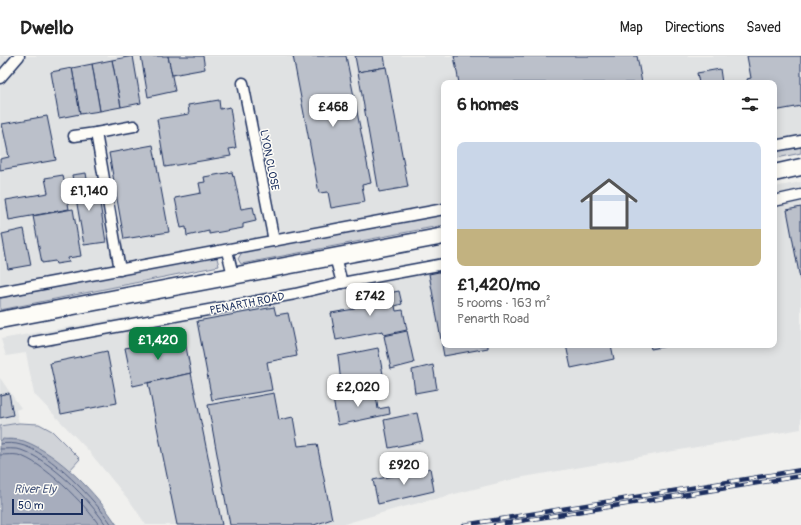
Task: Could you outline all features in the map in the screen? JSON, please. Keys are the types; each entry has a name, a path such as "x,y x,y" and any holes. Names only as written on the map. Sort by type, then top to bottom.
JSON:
{"main road":[{"path":"777,172 801,168"},
{"path":"0,320 441,237"}],"street":[{"path":"0,78 19,56"},
{"name":"LYON CLOSE","path":"243,83 274,241"},
{"path":"74,136 134,126"},
{"path":"96,133 120,270"},
{"path":"777,145 801,141"},
{"path":"777,200 801,196"},
{"path":"0,292 227,251 441,210"},
{"path":"227,251 232,275"},
{"path":"335,257 342,283"},
{"name":"PENARTH ROAD","path":"34,342 294,294 342,283 441,265"}],"shaded area":[{"path":"0,56 801,56 801,137 777,141 777,80 441,80 441,205 0,289"},
{"path":"801,147 801,153 777,158 777,151"},
{"path":"801,182 801,429 518,478 395,509 341,525 146,525 132,504 87,449 34,394 26,353 6,356 1,339 119,318 288,302 441,270 441,348 777,348 777,186"},
{"path":"441,215 441,226 241,264 238,259 242,252"},
{"path":"213,257 217,258 219,266 0,310 0,298"},
{"path":"0,378 21,408 16,410 19,423 0,426"},
{"path":"19,423 39,424 52,431 80,459 69,471 37,447 18,440 9,439 0,441 0,426"}],"water":[{"name":"River Ely","path":"3,439 24,441 37,447 64,465 88,488 117,525 0,525 0,441"}],"building":[{"path":"133,56 141,103 121,107 112,60"},
{"path":"141,56 168,56 175,91 148,97"},
{"path":"168,56 203,56 205,69 172,75"},
{"path":"293,56 346,56 371,183 362,185 365,202 331,208 328,192 319,193"},
{"path":"355,56 384,56 386,67 358,72"},
{"path":"454,56 637,56 641,80 458,80"},
{"path":"747,56 801,56 801,106 777,110 777,80 747,80 751,78"},
{"path":"112,60 121,107 100,111 92,64"},
{"path":"92,64 100,111 80,114 72,68"},
{"path":"386,67 408,187 379,192 358,72"},
{"path":"72,68 80,114 59,118 51,72"},
{"path":"720,69 722,80 698,80 697,73"},
{"path":"219,100 220,109 230,107 236,148 229,149 231,156 165,167 157,119 189,114 188,105"},
{"path":"47,116 56,160 0,170 0,159 9,157 2,124"},
{"path":"153,145 169,232 124,239 109,153"},
{"path":"232,172 241,209 253,207 256,221 243,224 243,228 209,234 209,231 187,236 186,227 181,228 175,198 201,193 199,183 205,182 204,177"},
{"path":"86,173 90,197 99,197 106,242 84,245 72,175"},
{"path":"63,175 69,209 9,220 6,200 48,193 45,178"},
{"path":"801,207 801,284 787,210"},
{"path":"73,209 81,256 68,258 69,262 56,264 55,261 42,263 33,216"},
{"path":"24,229 31,265 8,269 2,234"},
{"path":"441,272 441,340 429,274"},
{"path":"399,291 402,304 395,306 396,311 403,310 407,330 384,335 383,331 336,340 331,313 354,309 352,300"},
{"path":"274,307 276,315 288,313 297,356 267,362 272,390 212,400 197,321"},
{"path":"407,331 414,363 391,369 384,336"},
{"path":"184,336 191,373 133,386 125,348"},
{"path":"378,348 383,374 341,383 338,356"},
{"path":"443,348 488,348 444,356"},
{"path":"567,348 612,348 614,359 571,368"},
{"path":"107,351 117,403 61,414 50,363"},
{"path":"433,365 437,389 415,393 412,370"},
{"path":"191,373 222,525 177,525 148,383"},
{"path":"375,389 378,409 389,407 390,414 338,425 333,399"},
{"path":"9,393 13,415 0,418 0,395"},
{"path":"274,393 279,420 293,417 298,446 317,444 332,519 314,525 230,525 208,405"},
{"path":"417,413 423,441 389,448 384,420"},
{"path":"430,468 434,491 378,504 373,480"}],"railway":[{"path":"464,525 801,470"},
{"path":"495,525 801,476"}]}
